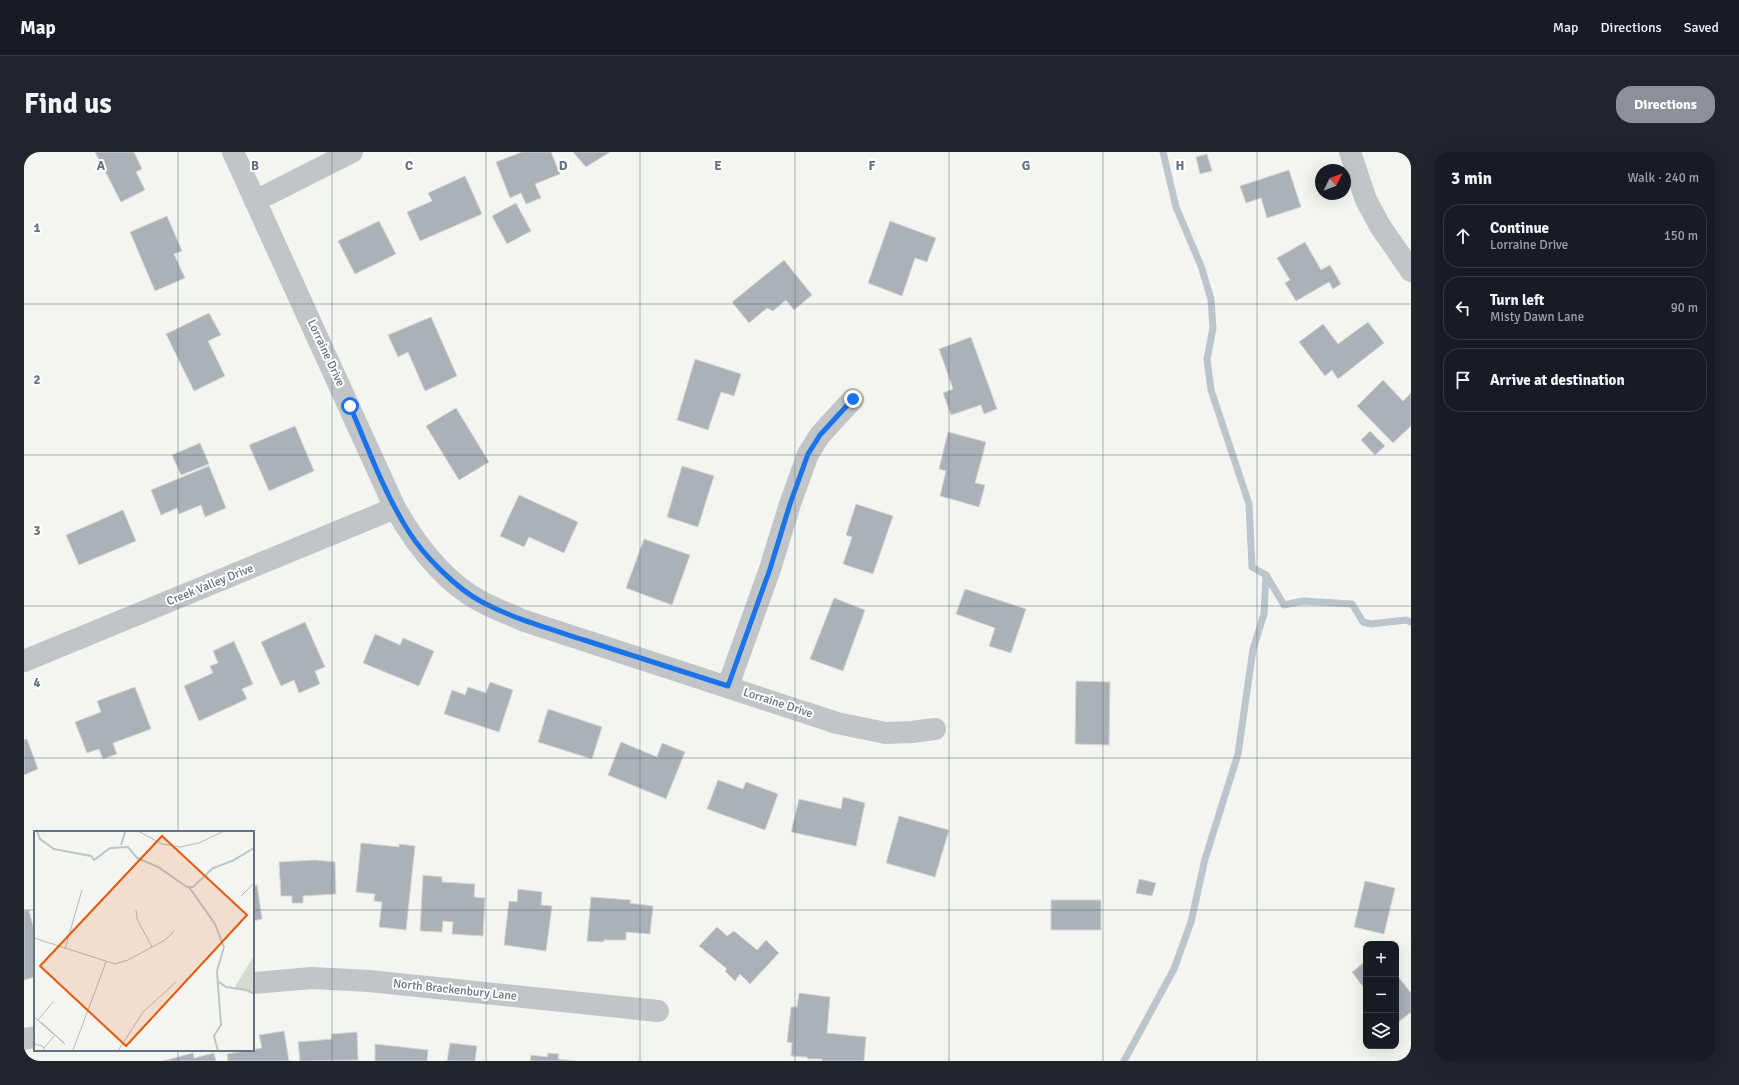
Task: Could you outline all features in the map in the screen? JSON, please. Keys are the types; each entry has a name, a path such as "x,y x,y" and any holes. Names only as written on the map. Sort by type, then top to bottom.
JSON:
{"street":[{"name":"Lorraine Drive","path":"233,152 395,508 409,532 437,566 461,587 481,602 522,620 728,686 837,723 886,733 935,729"},
{"path":"256,200 352,152"},
{"path":"1350,152 1366,200 1380,226 1411,271"},
{"path":"728,686 770,569 790,504 808,454 820,435 853,399"},
{"name":"Creek Valley Drive","path":"24,661 395,508"},
{"name":"North Brackenbury Lane","path":"254,983 312,978 369,981 658,1011"},
{"path":"24,1039 34,1037"}],"building":[{"path":"95,152 134,152 142,169 136,172 145,190 121,202"},
{"path":"522,152 551,152 560,174 535,184 541,198 526,204 521,193 510,198 496,162"},
{"path":"573,152 610,152 586,167"},
{"path":"1207,154 1212,171 1200,174 1196,157"},
{"path":"1289,170 1301,207 1267,218 1261,198 1246,203 1240,186"},
{"path":"465,176 482,214 420,241 407,212 432,201 428,193"},
{"path":"516,203 531,231 507,244 492,216"},
{"path":"167,216 182,251 174,254 185,278 155,291 130,232"},
{"path":"379,221 396,254 355,274 338,241"},
{"path":"890,221 936,238 927,262 915,258 902,296 868,283"},
{"path":"1305,242 1321,270 1330,265 1341,284 1333,289 1329,282 1296,301 1285,283 1290,280 1277,258"},
{"path":"784,260 812,295 794,310 786,300 773,311 767,308 749,323 732,302"},
{"path":"209,313 221,335 208,341 225,376 194,391 166,334"},
{"path":"431,317 457,376 425,391 408,352 398,357 388,335"},
{"path":"1368,322 1384,343 1338,379 1332,370 1325,376 1299,342 1323,324 1338,344"},
{"path":"971,337 997,409 984,414 981,405 951,415 943,393 953,389 939,349"},
{"path":"695,359 741,374 734,396 721,392 708,430 677,420"},
{"path":"1383,380 1403,401 1411,393 1411,426 1393,443 1357,406"},
{"path":"456,408 489,462 459,480 426,426"},
{"path":"295,426 314,471 269,491 249,445"},
{"path":"1370,431 1385,446 1375,455 1361,440"},
{"path":"948,432 986,442 975,483 985,485 979,507 940,496 946,471 939,469"},
{"path":"200,443 209,464 181,475 172,455"},
{"path":"209,466 226,508 205,517 201,505 179,514 177,508 161,515 151,490"},
{"path":"682,466 714,476 698,527 667,517"},
{"path":"519,495 578,522 564,553 529,537 524,547 500,536"},
{"path":"856,504 893,516 873,574 843,564 852,537 846,535"},
{"path":"123,510 136,541 79,565 66,535"},
{"path":"644,539 690,555 672,605 626,588"},
{"path":"965,589 1026,609 1011,653 989,646 995,628 956,614"},
{"path":"834,598 865,610 843,671 810,659"},
{"path":"305,622 325,667 315,671 320,684 299,693 294,680 281,686 261,642"},
{"path":"375,634 400,645 403,638 434,651 419,686 363,663"},
{"path":"234,641 253,684 242,689 247,699 199,721 184,686 213,673 210,666 218,663 213,651"},
{"path":"1076,681 1110,682 1109,745 1075,744"},
{"path":"490,682 513,690 499,732 444,714 452,690 465,695 468,687 486,693"},
{"path":"135,687 151,729 113,743 117,754 103,759 99,749 87,753 75,722 101,712 97,701"},
{"path":"548,709 602,727 592,759 538,742"},
{"path":"27,739 38,769 24,775 24,740"},
{"path":"621,742 657,757 662,743 685,752 666,799 608,775"},
{"path":"718,780 743,789 746,782 778,794 765,830 707,809"},
{"path":"843,797 865,803 856,846 791,832 799,799 841,809"},
{"path":"899,816 949,830 935,877 886,863"},
{"path":"361,843 399,847 399,844 415,846 406,930 379,927 382,902 374,901 375,894 356,892"},
{"path":"315,860 335,862 336,894 303,896 303,903 292,903 292,896 281,896 279,862"},
{"path":"423,875 442,877 442,882 475,884 474,897 485,898 483,936 452,934 453,922 443,921 442,932 420,931"},
{"path":"1139,879 1156,883 1152,896 1136,893"},
{"path":"1365,881 1395,888 1384,934 1354,927"},
{"path":"257,885 262,919 254,921 254,886"},
{"path":"518,889 542,892 541,905 552,906 546,951 504,945 509,901 517,902"},
{"path":"591,897 631,900 630,903 653,906 650,934 626,932 626,940 604,940 603,942 587,941"},
{"path":"1051,900 1101,900 1101,930 1051,930"},
{"path":"29,910 34,930 34,977 24,980 24,911"},
{"path":"717,927 727,936 734,931 757,950 766,940 779,953 750,984 740,974 735,981 725,971 727,969 699,946"},
{"path":"1363,963 1363,987 1352,972"},
{"path":"1399,978 1411,993 1411,1012 1399,1022"},
{"path":"799,993 830,997 827,1033 866,1037 864,1061 822,1061 822,1059 809,1059 806,1057 791,1056 792,1043 787,1042 791,1007 797,1007"},
{"path":"284,1031 289,1061 228,1061 227,1054 254,1051 254,1049 262,1048 259,1035"},
{"path":"357,1032 358,1060 300,1061 298,1042 332,1039 332,1034"},
{"path":"450,1043 477,1046 475,1061 447,1061"},
{"path":"375,1044 428,1050 427,1061 375,1061"},
{"path":"193,1053 194,1058 214,1053 216,1061 163,1061"},
{"path":"548,1053 559,1054 558,1059 575,1061 530,1061 531,1055 547,1057"}],"waterway":[{"path":"1163,152 1176,207 1201,266 1211,299 1213,328 1207,359 1211,390 1249,504 1252,567 1266,575 1284,605 1303,601 1352,604 1363,622 1371,624 1406,620 1411,622"},
{"path":"1124,1061 1174,969 1191,922 1205,859 1238,754 1253,649 1264,614 1266,575"}],"route":[{"path":"350,406 395,508 409,532 437,566 481,602 522,620 728,686 770,569 790,504 808,454 820,435 853,399"}]}
